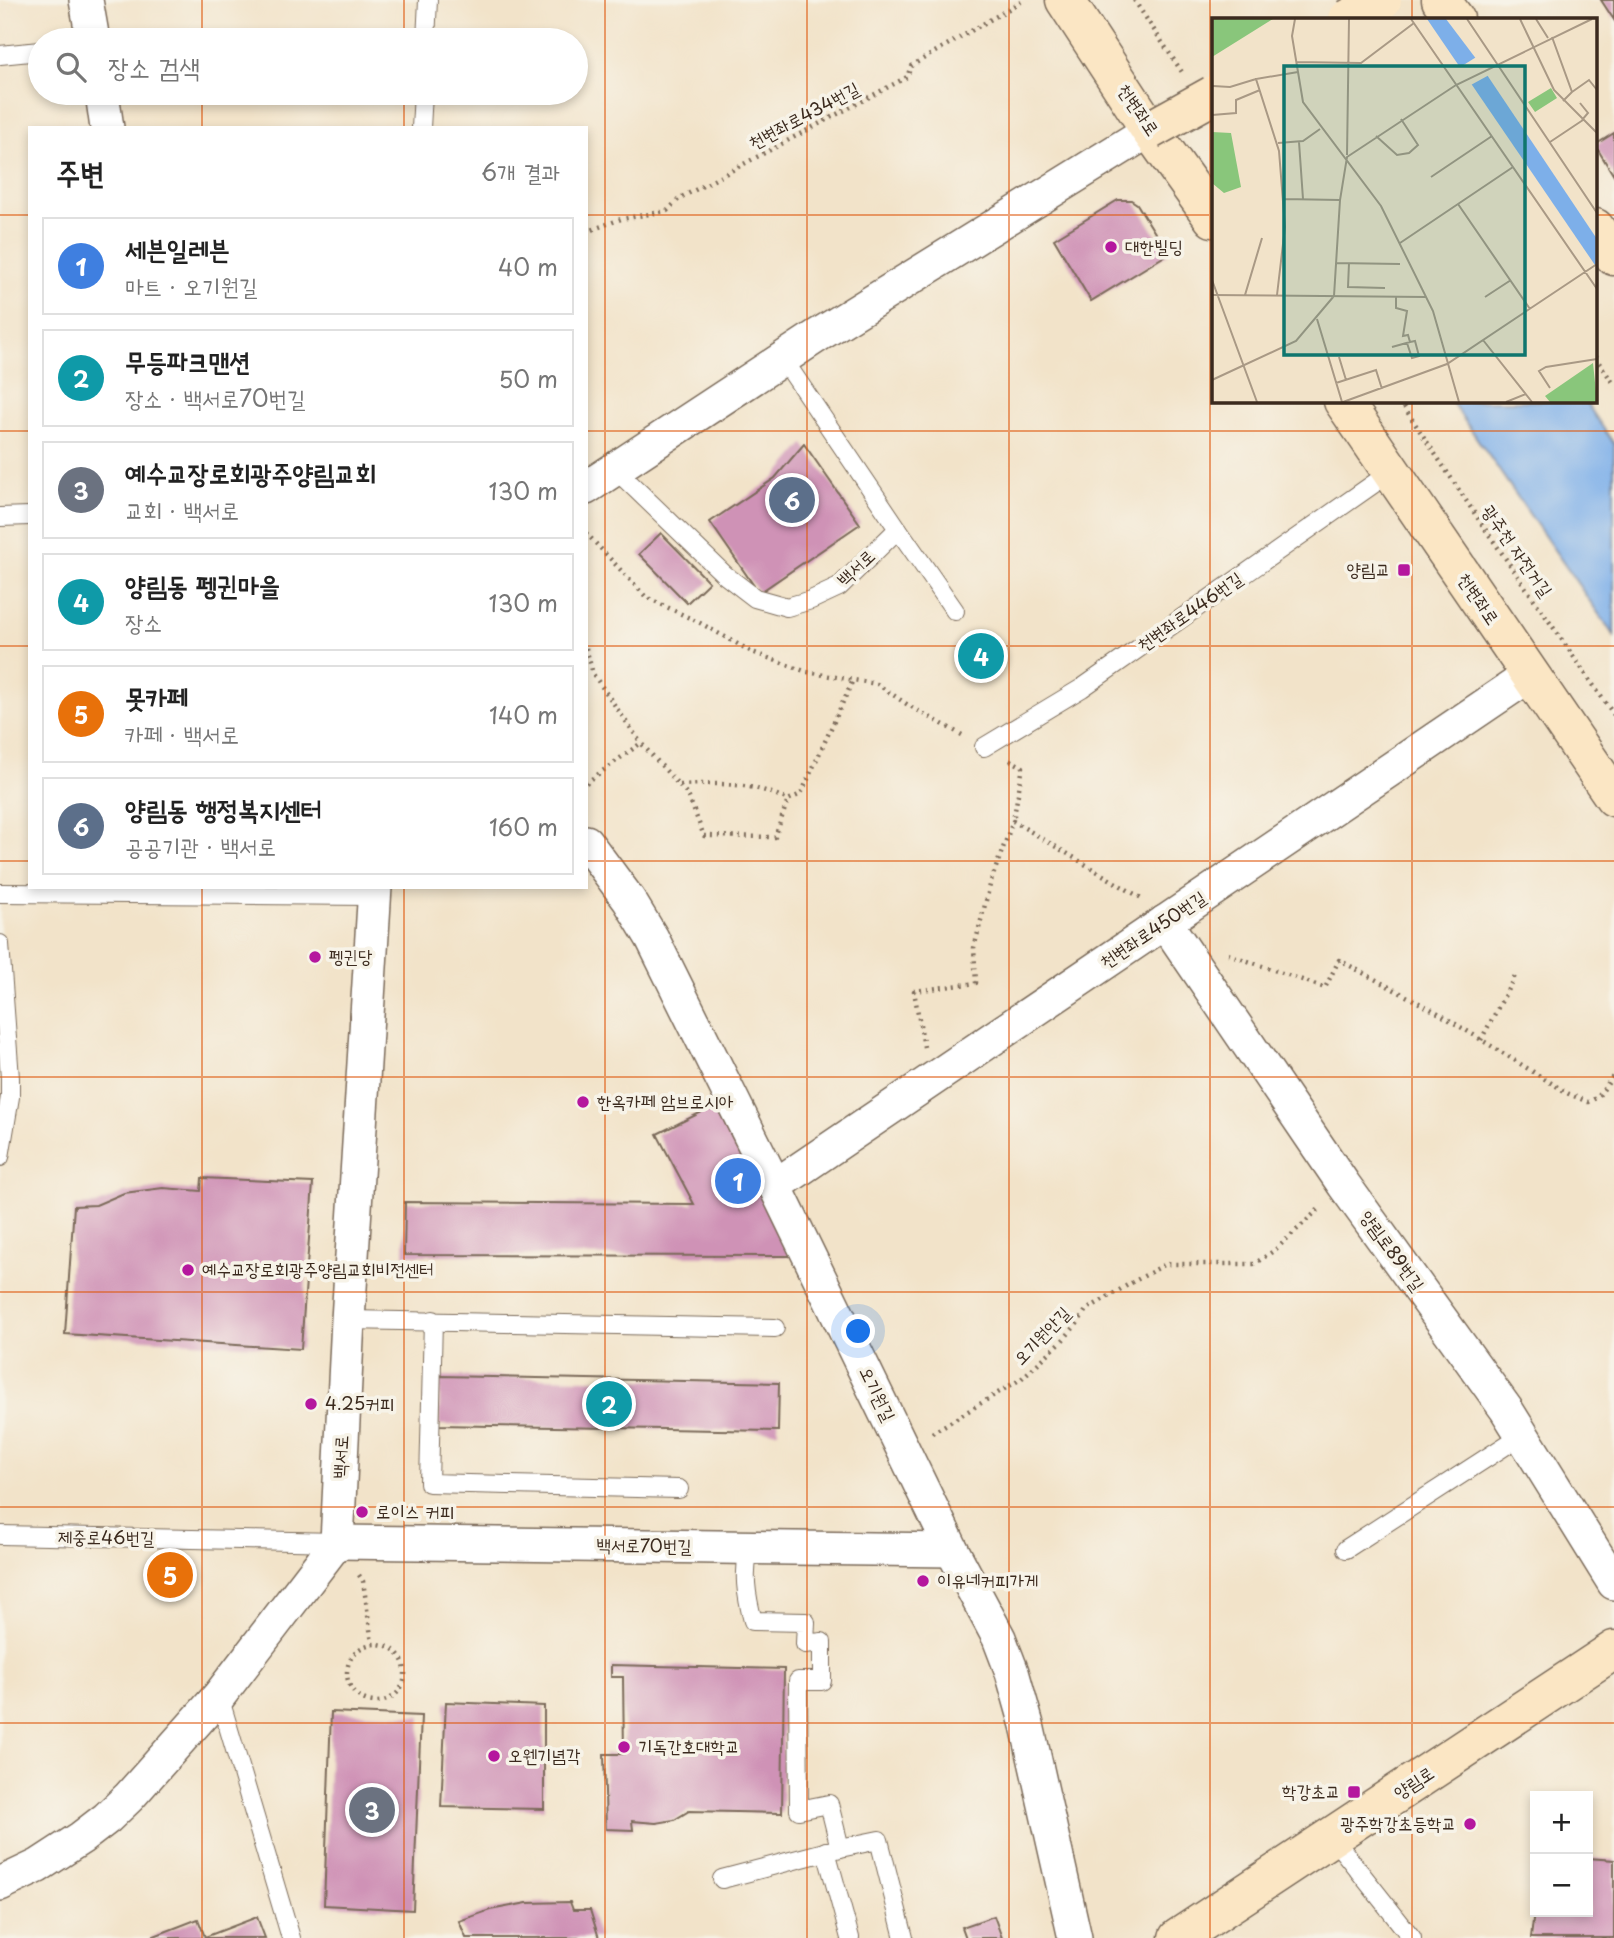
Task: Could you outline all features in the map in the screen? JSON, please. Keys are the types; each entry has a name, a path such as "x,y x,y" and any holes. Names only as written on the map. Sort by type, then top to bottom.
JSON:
{"street":[{"path":"86,0 91,28"},
{"name":"천변좌로","path":"1065,0 1150,130 1212,217"},
{"path":"1350,18 1382,0"},
{"path":"1441,0 1454,18"},
{"path":"588,487 783,359 1150,130 1199,85"},
{"path":"104,105 107,126"},
{"path":"1596,229 1614,256"},
{"name":"천변좌로","path":"1344,402 1614,797"},
{"name":"천변좌로450번길","path":"775,1186 936,1077 1169,929 1530,675"},
{"name":"오기원길","path":"588,845 629,900 652,938 952,1550 999,1638 1027,1725 1075,1938"},
{"name":"백서로","path":"337,1542 374,892"},
{"name":"양림로89번길","path":"1169,929 1344,1185 1506,1409 1614,1583"},
{"path":"0,1884 38,1866 107,1818 219,1696 337,1542"},
{"name":"백서로70번길","path":"337,1542 952,1550"},
{"name":"양림로","path":"1178,1938 1614,1650"}],"lane":[{"path":"427,28 428,0"},
{"path":"0,55 28,52"},
{"path":"421,126 422,105"},
{"path":"783,359 955,611"},
{"name":"백서로","path":"615,469 725,575 755,598 786,607 811,600 839,587 898,529"},
{"name":"천변좌로446번길","path":"984,747 1082,688 1392,471"},
{"path":"0,517 28,516"},
{"path":"0,893 374,892"},
{"path":"0,943 10,1078 10,1097 0,1157"},
{"path":"348,1320 775,1328"},
{"path":"433,1320 429,1483 679,1489"},
{"path":"1346,1549 1522,1435"},
{"name":"제중로46번길","path":"0,1535 337,1542"},
{"path":"750,1547 745,1564 745,1593 753,1621 806,1622 805,1644 822,1643 822,1681 798,1681 799,1810 829,1804 833,1850 850,1938"},
{"path":"219,1696 291,1938"},
{"path":"1332,1837 1412,1938"},
{"path":"722,1879 879,1840 904,1938"}],"path":[{"name":"천변좌로434번길","path":"588,231 621,219 667,211 680,198 907,77 911,66 1024,0"},
{"path":"1134,0 1199,85"},
{"path":"1596,358 1614,384"},
{"name":"광주천 자전거길","path":"1401,402 1614,715"},
{"path":"588,535 646,597 752,652 807,672 877,684 908,705 1023,767 1013,821 992,881 974,947 976,984 914,992 923,1045 936,1077"},
{"path":"588,655 593,674 641,743 688,795 704,836 775,837 788,800 801,794 853,680"},
{"path":"588,782 641,743"},
{"path":"679,785 717,783 765,789 788,800"},
{"path":"1013,821 1146,901 1169,929 1325,988 1339,960 1438,1013 1569,1094 1588,1102 1598,1097 1614,1075"},
{"path":"1481,1040 1517,972"},
{"name":"오기원안길","path":"904,1450 1021,1379 1062,1341 1086,1310 1166,1264 1254,1264 1275,1250 1344,1185"},
{"path":"337,1542 363,1581 372,1643"},
{"path":"372,1643 381,1644 398,1653 405,1669 405,1679 395,1695 378,1702 359,1697 351,1690 346,1670 354,1652 372,1643"}],"water":[{"path":"1452,402 1586,402 1614,444 1614,636"}],"pier":[{"path":"1199,0 1321,0 1333,18 1212,18 1212,59 1178,12"}],"building":[{"path":"1601,0 1614,0 1614,20"},
{"path":"1614,133 1614,176 1596,147"},
{"name":"대한빌딩","path":"1118,200 1131,200 1137,204 1168,254 1091,301 1054,239"},
{"path":"804,444 860,524 759,593 710,522 775,478"},
{"path":"661,533 709,582 687,603 639,554"},
{"path":"716,1105 792,1256 404,1255 405,1202 694,1204 657,1134"},
{"name":"예수교장로회광주양림교회비전센터","path":"202,1178 313,1183 301,1349 65,1334 74,1206 96,1205 124,1193 163,1188 201,1191"},
{"path":"440,1376 779,1383 778,1431 439,1425"},
{"path":"611,1665 784,1669 782,1813 689,1811 674,1820 656,1823 632,1821 633,1830 606,1829 604,1754 624,1754 623,1677 611,1677"},
{"name":"오웬기념각","path":"446,1702 544,1706 544,1809 441,1807"},
{"path":"331,1712 421,1716 413,1910 324,1905"},
{"path":"1593,1858 1614,1860 1614,1938 1531,1938 1533,1917 1593,1917"},
{"path":"570,1902 573,1910 590,1910 599,1938 466,1938 459,1921 490,1910 527,1903"},
{"path":"994,1916 1002,1938 966,1938 962,1927"},
{"path":"257,1917 265,1938 149,1938 198,1919 205,1937"}],"place":[{"name":"대한빌딩","path":"1111,247"},
{"name":"양림동 행정복지센터","path":"792,500"},
{"name":"양림교","path":"1404,570"},
{"name":"양림동 펭귄마을","path":"981,656"},
{"name":"펭귄당","path":"315,957"},
{"name":"한옥카페 암브로시아","path":"583,1102"},
{"name":"세븐일레븐","path":"738,1181"},
{"name":"예수교장로회광주양림교회비전센터","path":"188,1270"},
{"name":"4.25커피","path":"311,1404"},
{"name":"무등파크맨션","path":"609,1404"},
{"name":"로이스 커피","path":"362,1512"},
{"name":"못카페","path":"170,1575"},
{"name":"이유네커피가게","path":"923,1581"},
{"name":"기독간호대학교","path":"624,1747"},
{"name":"오웬기념각","path":"494,1756"},
{"name":"학강초교","path":"1354,1792"},
{"name":"예수교장로회광주양림교회","path":"372,1810"},
{"name":"광주학강초등학교","path":"1470,1824"}]}
